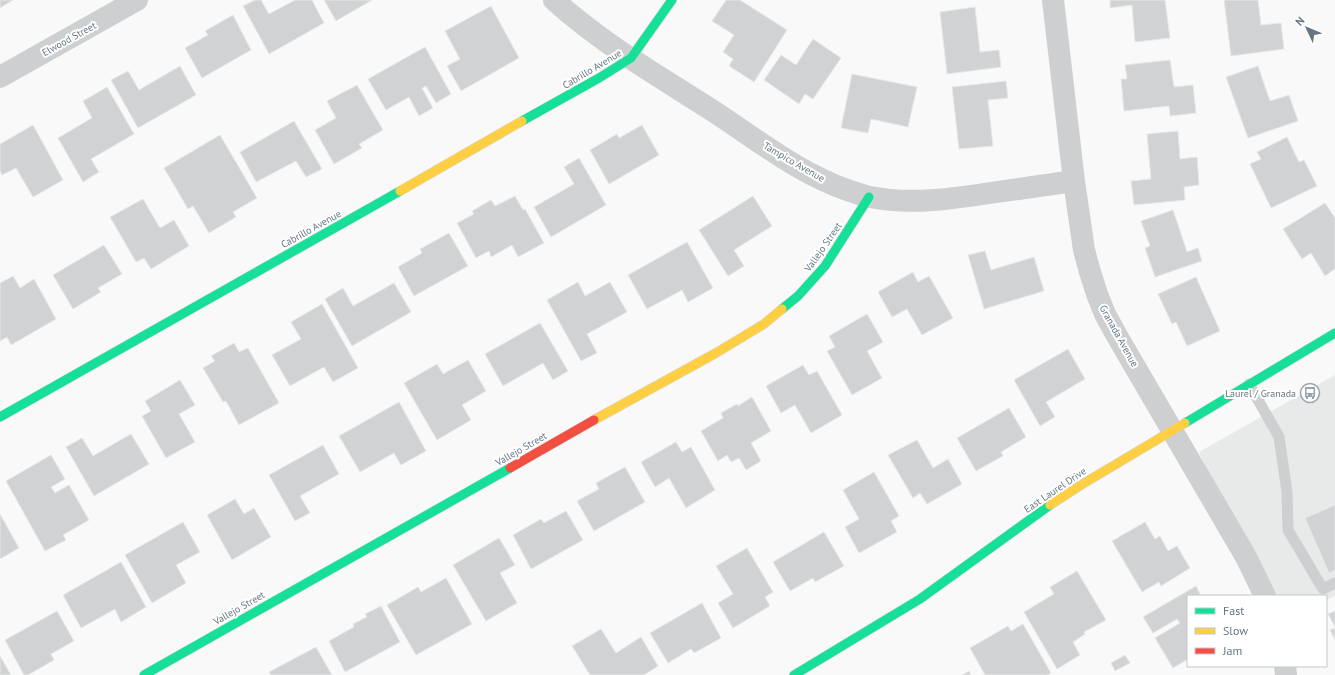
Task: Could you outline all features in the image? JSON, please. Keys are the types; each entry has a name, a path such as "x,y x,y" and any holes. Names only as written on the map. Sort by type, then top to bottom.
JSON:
{"street":[{"name":"Elwood Street","path":"0,77 137,0"},
{"name":"Tampico Avenue","path":"554,0 580,22 631,58 812,175 839,187 869,197 926,201 1074,181"},
{"path":"631,58 672,0"},
{"name":"Granada Avenue","path":"1053,0 1074,181 1084,250 1097,294 1111,325 1246,557 1265,595"},
{"name":"Cabrillo Avenue","path":"0,417 549,107 631,58"},
{"name":"Vallejo Street","path":"144,675 598,418 716,353 764,324 798,296 825,266 869,197"},
{"name":"East Laurel Drive","path":"794,675 920,599 1056,501 1171,430 1335,333"}],"lane":[{"path":"1249,384 1279,437 1287,492 1288,530 1323,588 1335,583"}],"shaded area":[{"path":"1335,375 1335,596 1327,600 1327,595 1265,595 1199,452"}],"building":[{"path":"0,0 13,0 0,8"},
{"path":"255,0 261,0 269,14 295,0 312,0 324,23 269,54 243,6"},
{"path":"324,0 372,0 336,21"},
{"path":"726,0 740,0 787,30 754,82 729,66 733,59 723,52 734,35 712,21"},
{"path":"1110,0 1165,0 1170,38 1135,42 1132,5 1110,8"},
{"path":"1224,0 1258,0 1261,25 1281,23 1284,49 1231,56"},
{"path":"491,6 519,58 461,91 447,66 460,59 445,31"},
{"path":"975,7 980,52 999,50 1001,67 947,74 940,12"},
{"path":"233,15 251,50 202,78 185,48 208,35 205,31"},
{"path":"813,39 841,58 813,99 805,94 799,104 764,80 781,55 796,65"},
{"path":"425,47 451,94 436,103 426,86 422,88 433,108 419,116 409,97 386,110 368,79"},
{"path":"1170,60 1174,87 1193,85 1196,113 1170,116 1169,106 1124,111 1121,79 1127,79 1125,65"},
{"path":"180,66 196,95 138,128 111,80 128,71 139,90"},
{"path":"1258,66 1270,101 1289,95 1298,121 1248,138 1226,77"},
{"path":"852,74 917,87 908,127 871,119 868,133 841,128"},
{"path":"1006,81 1008,98 988,100 993,146 959,149 952,87"},
{"path":"357,85 383,130 359,144 362,148 334,164 315,130 336,118 327,101"},
{"path":"107,87 134,134 91,159 99,172 83,182 58,138 92,118 83,101"},
{"path":"294,121 322,169 306,177 296,161 256,182 240,152"},
{"path":"33,125 63,180 33,197 16,168 2,175 0,171 0,144"},
{"path":"642,125 659,155 609,184 590,150 617,134 619,138"},
{"path":"1178,131 1180,159 1197,157 1199,185 1184,187 1185,200 1134,205 1131,181 1151,179 1147,134"},
{"path":"220,135 257,198 233,212 236,217 209,233 193,206 188,209 164,168"},
{"path":"1287,137 1299,162 1304,160 1317,186 1271,208 1250,164 1261,159 1257,152"},
{"path":"579,158 606,205 551,237 534,207 574,184 564,167"},
{"path":"515,196 523,210 525,209 544,243 518,257 512,245 491,257 489,251 476,258 457,223 474,214 472,211 491,200 495,206"},
{"path":"753,196 772,226 734,250 744,266 728,276 699,230"},
{"path":"143,199 160,228 174,220 189,246 151,269 144,258 136,262 110,217"},
{"path":"1325,203 1335,218 1335,269 1325,276 1311,253 1302,259 1283,229"},
{"path":"1173,210 1187,252 1198,248 1202,261 1155,277 1145,248 1150,246 1141,221"},
{"path":"449,233 468,266 414,296 398,267 422,253 420,249"},
{"path":"687,242 713,288 688,302 682,290 647,309 628,275"},
{"path":"104,245 122,274 98,288 101,292 73,309 53,275"},
{"path":"985,251 991,270 1034,257 1044,291 984,309 968,255"},
{"path":"913,272 918,282 929,276 953,318 922,335 907,309 892,317 878,292"},
{"path":"13,276 20,288 34,279 56,319 11,345 7,337 0,341 0,283"},
{"path":"1196,277 1220,331 1187,346 1176,322 1172,324 1158,294"},
{"path":"578,282 585,296 610,282 627,312 587,334 597,353 581,361 547,300"},
{"path":"394,283 411,312 352,346 325,299 343,288 353,306"},
{"path":"322,304 358,368 333,382 324,367 290,386 272,355 301,339 291,322"},
{"path":"867,314 883,342 867,351 882,378 852,395 827,351 835,347 829,336"},
{"path":"540,323 568,371 553,380 543,363 503,386 485,354"},
{"path":"234,343 239,352 248,348 279,403 239,425 226,401 223,402 203,368 215,361 211,356"},
{"path":"1068,349 1085,379 1046,402 1055,417 1040,426 1014,380"},
{"path":"468,360 486,391 462,405 471,420 437,440 404,383 437,364 443,374"},
{"path":"803,365 809,375 817,371 842,415 811,433 795,405 781,413 766,386"},
{"path":"180,380 195,405 179,414 195,442 166,458 142,416 151,411 145,401"},
{"path":"752,397 771,431 751,443 761,461 746,470 739,458 731,462 727,455 718,461 701,431 723,418 721,413 737,404 738,406"},
{"path":"399,402 426,451 401,465 394,453 360,472 339,436"},
{"path":"1009,408 1026,437 1001,452 1003,456 976,471 957,438"},
{"path":"131,434 149,464 94,496 66,447 82,438 93,456"},
{"path":"917,440 933,468 948,459 962,484 927,504 920,493 913,498 888,455"},
{"path":"676,442 682,452 691,447 715,490 686,508 669,478 655,487 641,462"},
{"path":"323,445 339,474 300,496 310,513 295,521 269,475"},
{"path":"51,455 65,479 51,487 55,493 69,485 89,520 63,535 66,540 45,551 6,481"},
{"path":"625,467 645,502 594,531 577,501 599,489 596,483"},
{"path":"874,472 899,516 891,521 897,532 859,553 845,527 859,519 843,490"},
{"path":"235,499 244,514 254,508 271,537 232,560 207,515"},
{"path":"1335,505 1335,570 1329,573 1305,518"},
{"path":"566,511 583,540 531,569 513,535 541,519 544,523"},
{"path":"0,514 19,548 0,559"},
{"path":"183,522 200,552 176,565 186,583 152,603 125,555"},
{"path":"1145,522 1155,539 1160,536 1168,551 1177,546 1190,568 1161,586 1159,582 1142,592 1112,541"},
{"path":"824,532 844,566 815,582 813,578 790,591 773,562"},
{"path":"499,538 515,565 500,573 517,603 486,621 453,565"},
{"path":"747,548 773,592 765,597 770,606 733,628 718,603 733,594 716,566"},
{"path":"121,562 146,607 121,622 115,609 81,628 63,595"},
{"path":"1077,571 1106,620 1084,632 1085,634 1073,642 1080,655 1057,669 1024,612 1054,594 1050,587"},
{"path":"446,578 472,624 416,655 387,605 418,587 421,592"},
{"path":"1196,586 1200,595 1187,595 1187,660 1173,668 1155,638 1180,623 1177,619 1153,633 1143,617"},
{"path":"702,603 721,638 694,653 691,649 668,663 650,633"},
{"path":"381,606 400,642 345,672 329,641 354,627 353,624 367,617 365,614"},
{"path":"57,611 74,641 51,654 54,660 28,675 24,675 5,640"},
{"path":"1335,611 1335,627 1328,614"},
{"path":"1023,624 1051,673 1047,675 985,675 970,648 1008,626 1011,631"},
{"path":"1335,628 1335,640 1330,630"},
{"path":"601,629 616,653 641,637 658,666 644,675 590,675 572,646"},
{"path":"316,647 332,675 271,675 269,672"},
{"path":"1125,655 1130,663 1115,671 1111,663"},
{"path":"0,656 11,675 0,675"},
{"path":"969,671 971,675 962,675"}],"traffic: fast":[{"path":"522,121 599,78 631,58 672,0"},
{"path":"0,417 400,191"},
{"path":"782,309 798,296 825,266 869,197"},
{"path":"1185,423 1335,333"},
{"path":"144,675 510,468"},
{"path":"794,675 920,599 1050,505"}],"traffic: slow":[{"path":"400,191 522,121"},
{"path":"594,420 716,353 764,324 782,309"},
{"path":"1050,505 1185,423"}],"traffic: jam":[{"path":"510,468 594,420"}],"place":[{"name":"Laurel / Granada","path":"1310,393"}]}
